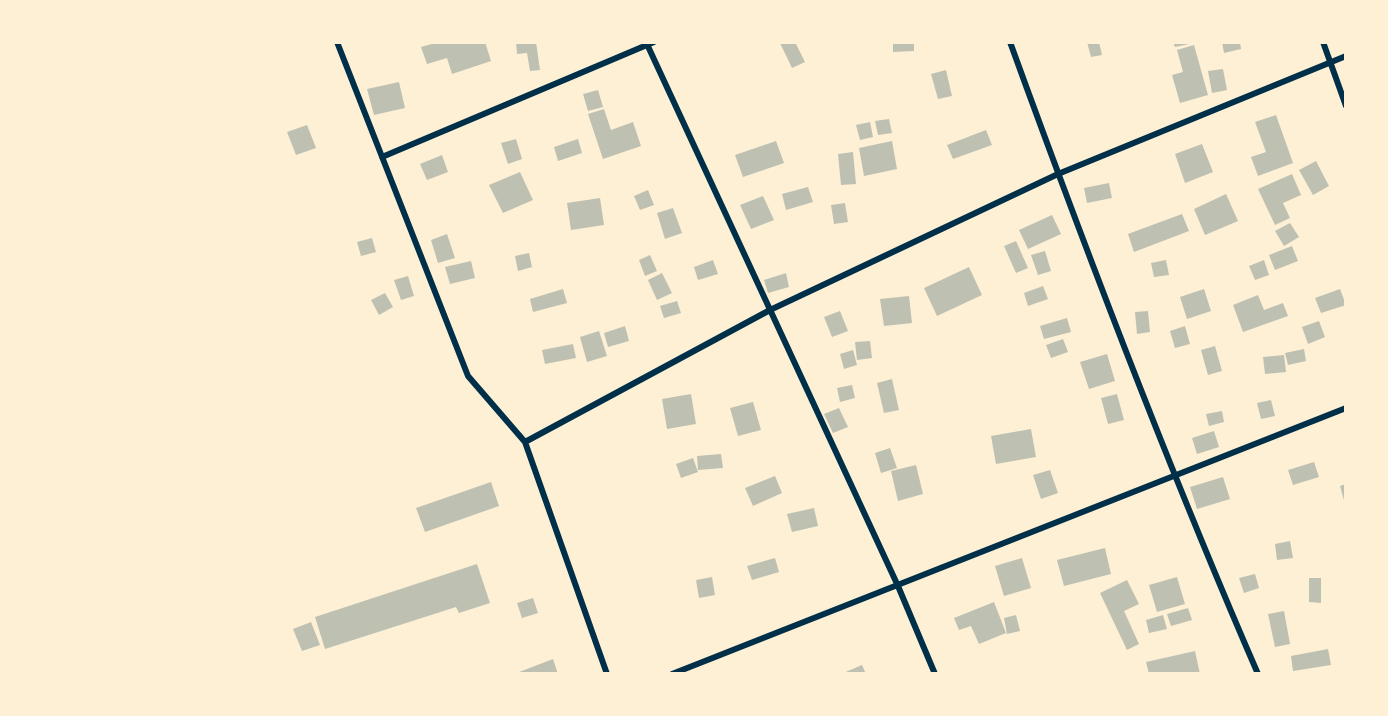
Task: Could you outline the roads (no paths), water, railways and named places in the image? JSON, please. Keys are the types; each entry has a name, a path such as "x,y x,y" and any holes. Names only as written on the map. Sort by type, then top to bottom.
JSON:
{"street":[{"path":"337,42 468,376 525,442 607,674"},
{"path":"1010,42 1058,174 1177,477 1258,674"},
{"path":"1323,42 1346,106"},
{"path":"382,158 649,43 898,586 935,674"},
{"path":"525,442 770,310 1058,174 1346,56"},
{"path":"672,674 1177,477 1346,408"}]}
